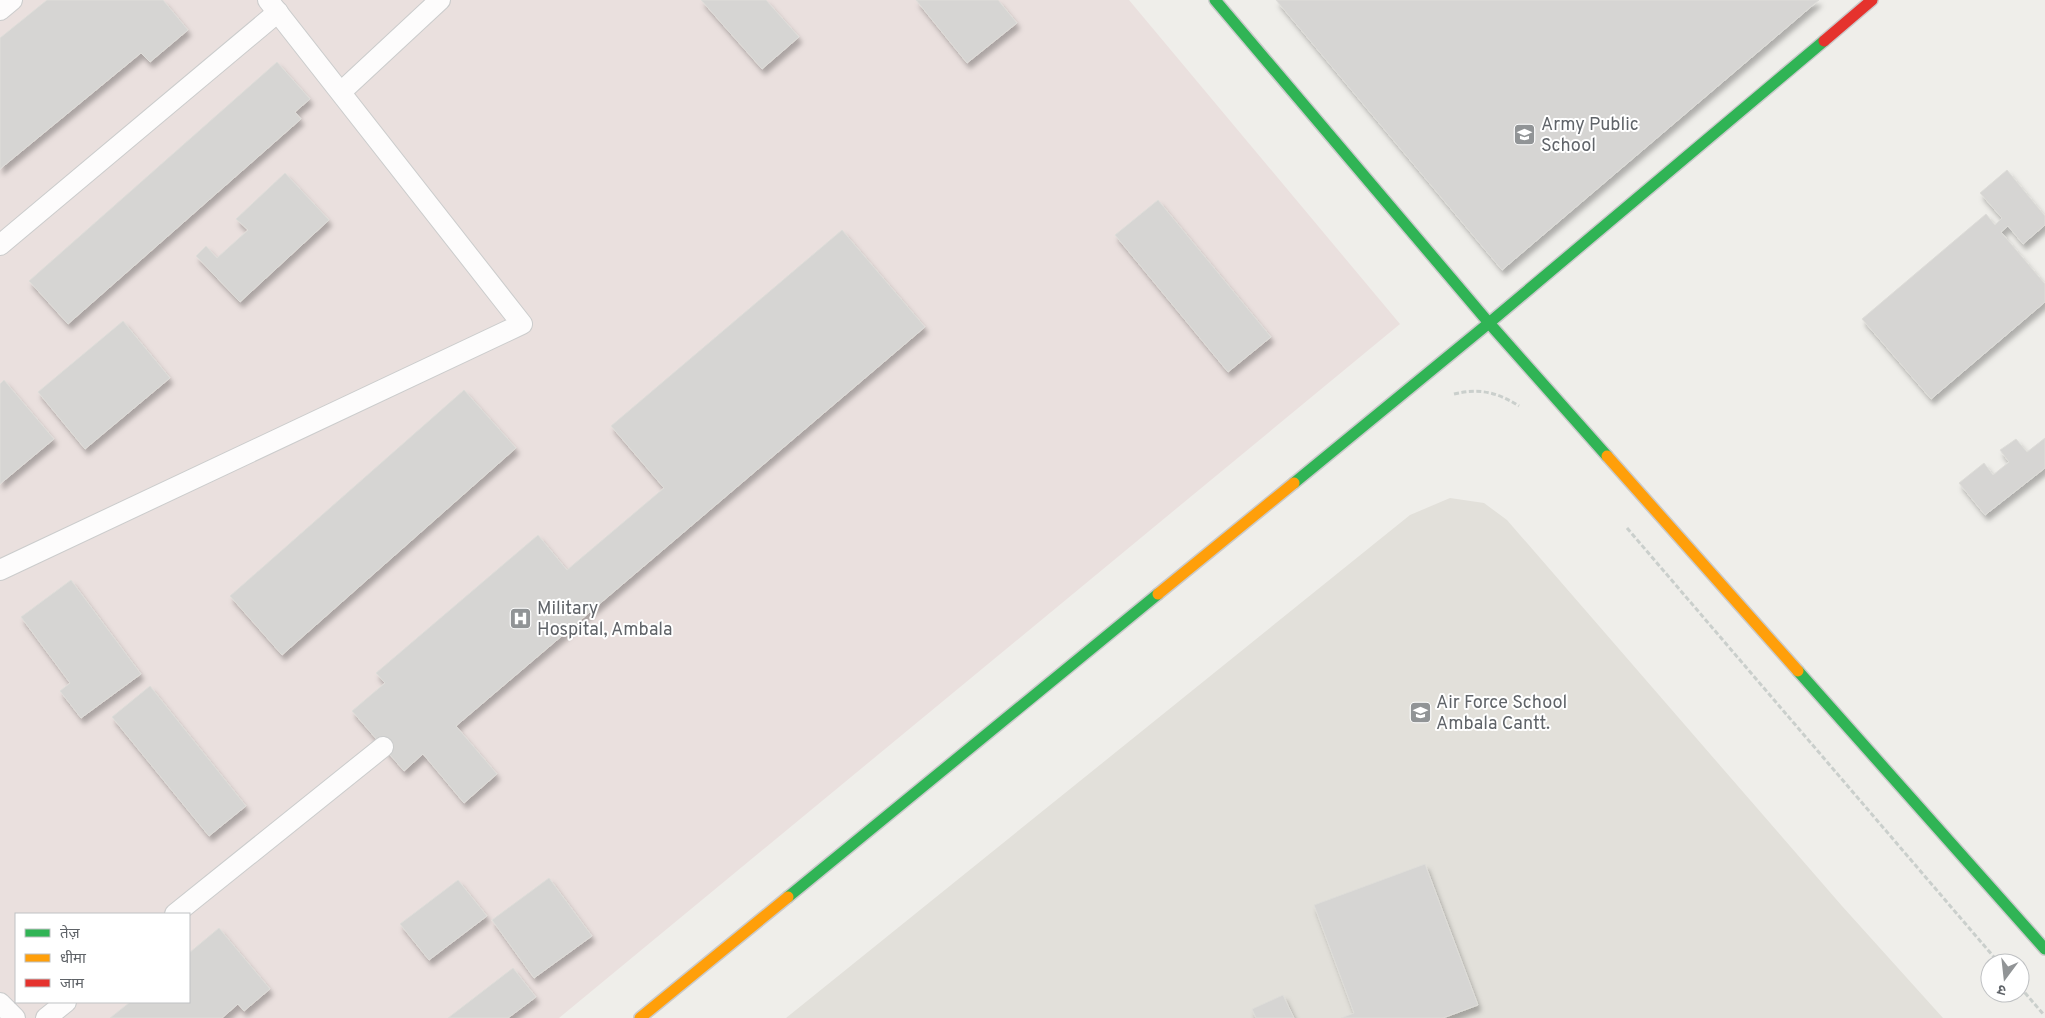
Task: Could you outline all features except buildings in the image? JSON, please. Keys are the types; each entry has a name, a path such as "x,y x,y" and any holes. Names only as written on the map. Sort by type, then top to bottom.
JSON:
{"street":[{"path":"1214,0 1489,322 2045,948"},
{"path":"640,1018 1489,322 1872,0"}],"lane":[{"path":"0,10 12,0"},
{"path":"340,92 440,0"},
{"path":"0,245 273,6 522,324 0,570"},
{"path":"176,913 383,747"},
{"path":"0,1003 15,1018"},
{"path":"46,1018 65,1003"}],"path":[{"path":"1451,394 1468,390 1483,390 1504,397 1524,410"},
{"path":"1626,527 1990,953"},
{"path":"2030,999 2044,1015"}],"shaded area":[{"name":"Military Hospital, Ambala","path":"0,0 1129,0 1400,324 559,1018 0,1018"},
{"name":"Air Force School Ambala Cantt.","path":"1450,498 1484,503 1507,520 1842,906 1943,1018 786,1018 1410,515"}],"traffic: fast":[{"path":"1215,0 1489,323 1607,456"},
{"path":"1294,483 1489,323 1824,41"},
{"path":"788,897 1158,594"},
{"path":"1798,671 2045,949"}],"traffic: slow":[{"path":"1607,456 1798,671"},
{"path":"1158,594 1294,483"},
{"path":"640,1018 788,897"}],"traffic: jam":[{"path":"1824,41 1872,0"}],"place":[{"name":"Army Public School","path":"1525,135"},
{"name":"Military Hospital, Ambala","path":"521,619"},
{"name":"Air Force School Ambala Cantt.","path":"1420,713"}]}
